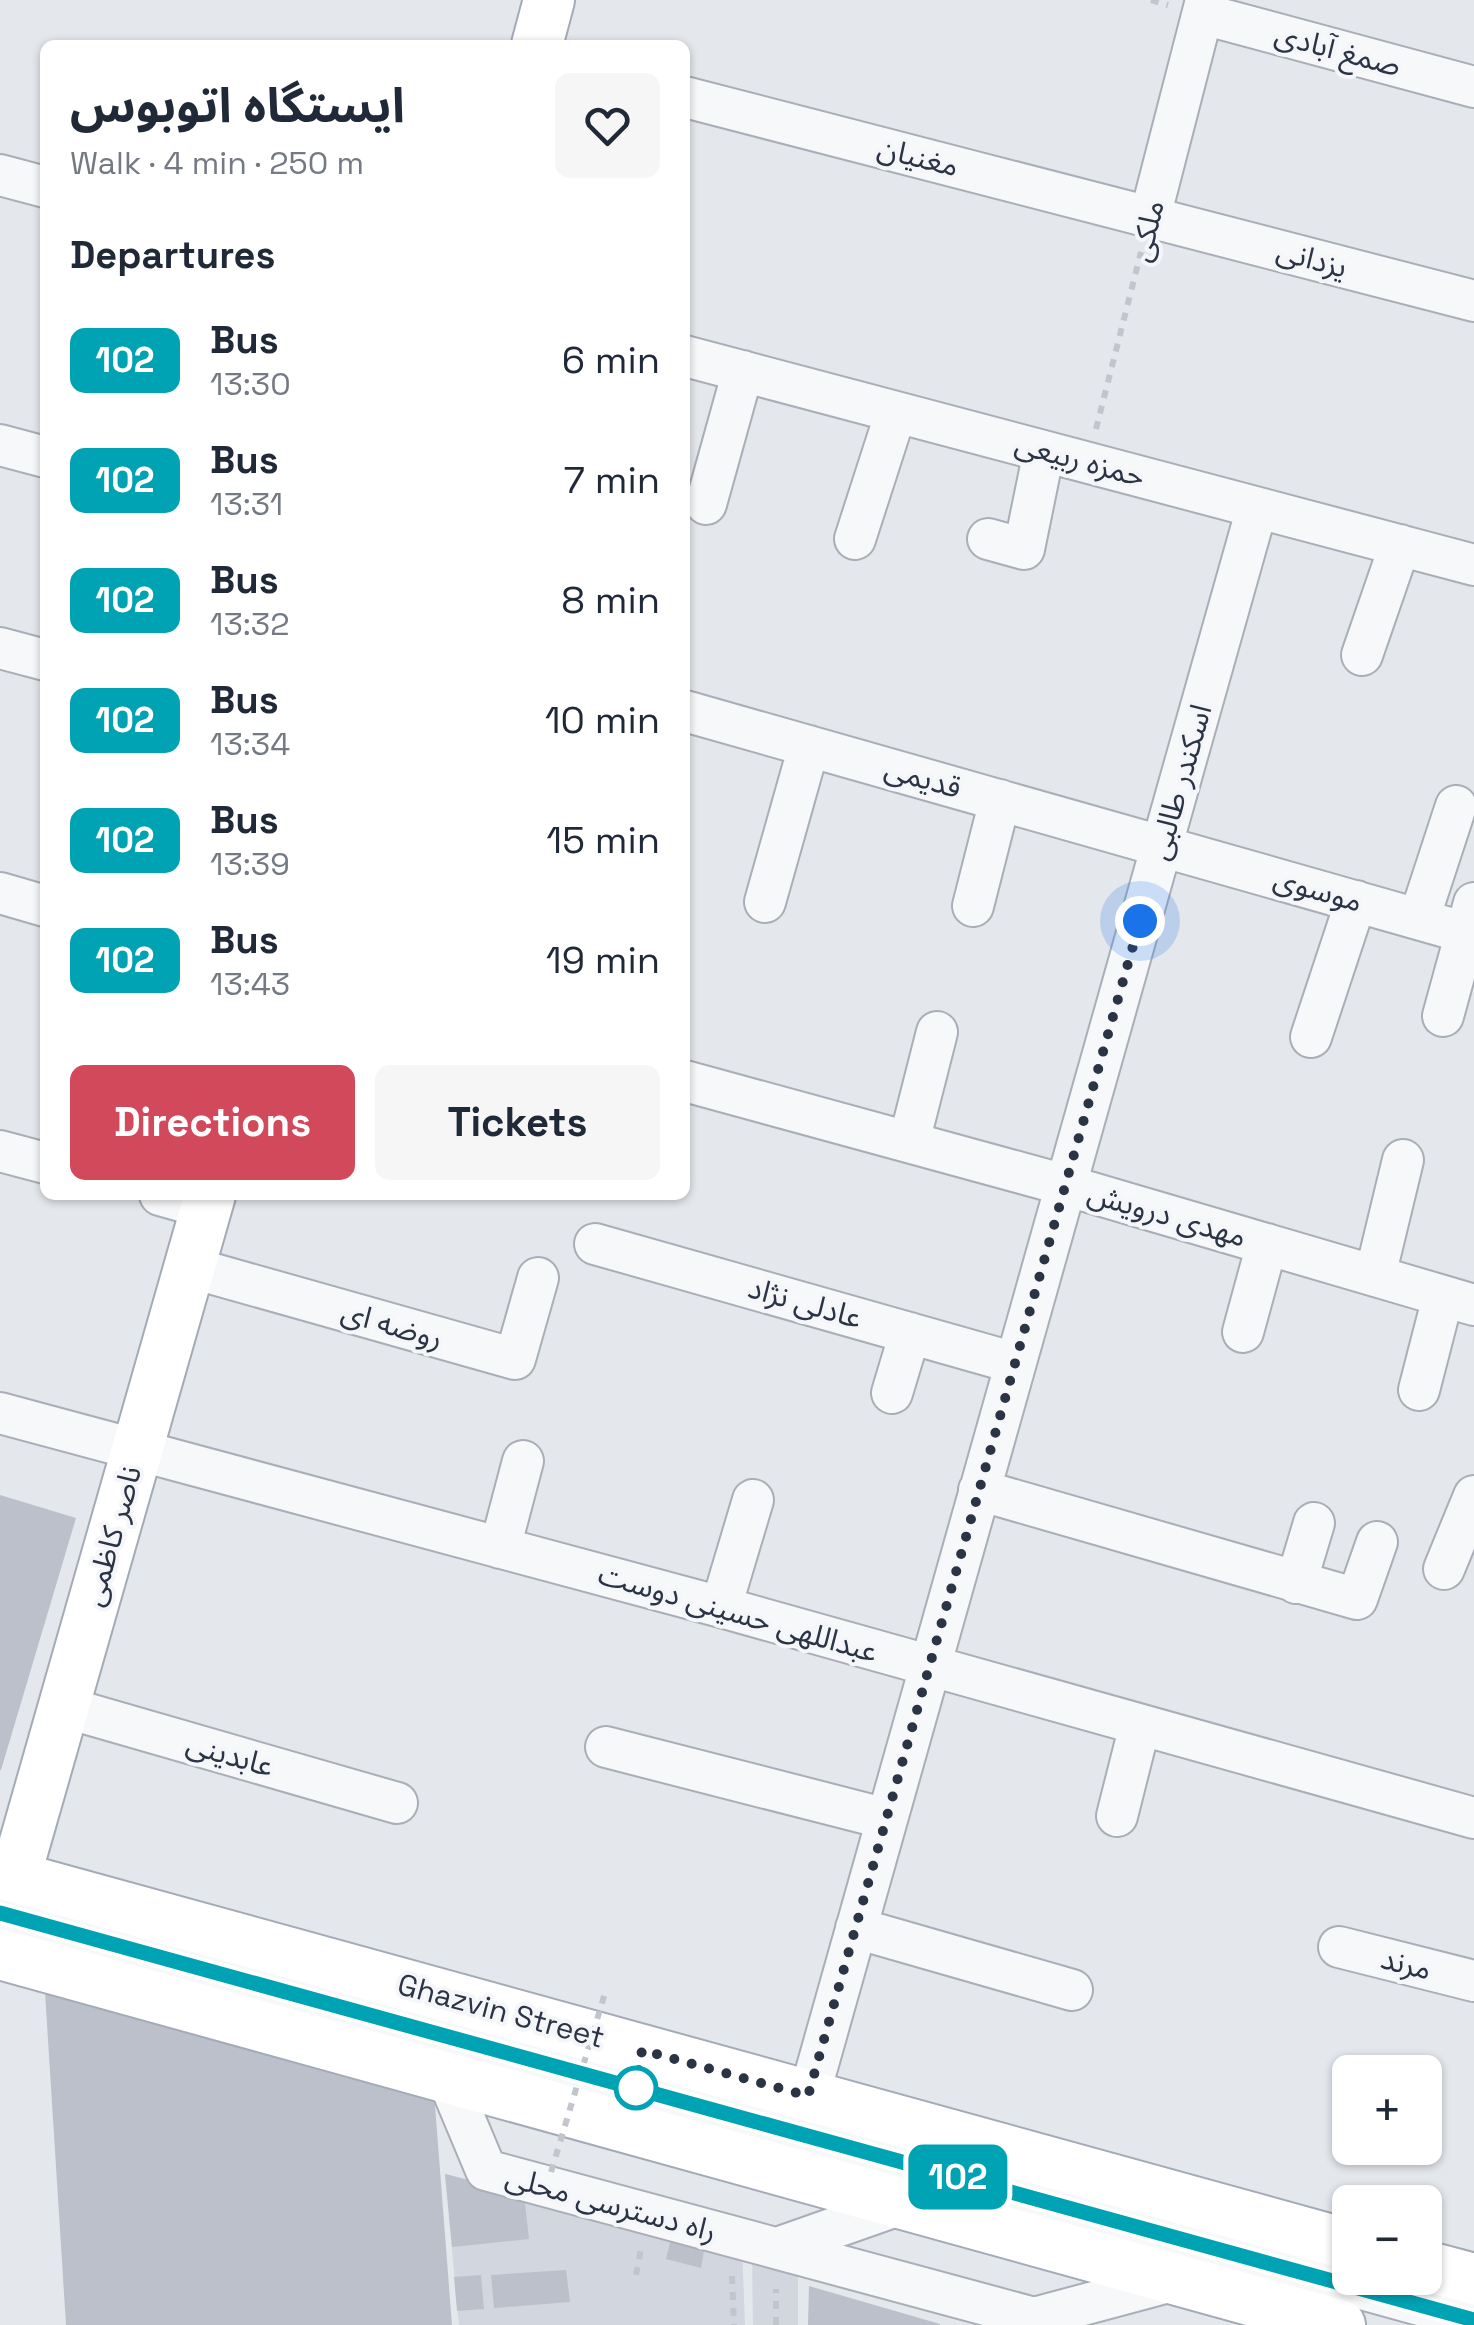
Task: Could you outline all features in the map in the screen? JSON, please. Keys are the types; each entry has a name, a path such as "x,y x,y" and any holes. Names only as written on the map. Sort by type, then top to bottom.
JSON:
{"main road":[{"path":"538,40 550,0"},
{"name":"ناصر کاظمی","path":"5,1888 64,1706 189,1267 192,1200"},
{"name":"Ghazvin Street","path":"5,1888 808,2096 1332,2240"},
{"path":"0,1954 1176,2280 1247,2313 1340,2325"},
{"path":"1442,2271 1474,2279"}],"street":[{"name":"صمغ آبادی","path":"1204,7 1474,86"},
{"name":"ملکی","path":"1150,217 1204,7"},
{"name":"مغنیان","path":"690,98 1150,217"},
{"path":"0,174 40,185"},
{"name":"یزدانی","path":"1150,217 1474,301"},
{"name":"حمزه ربیعی","path":"690,357 1474,564"},
{"path":"706,504 743,371"},
{"path":"854,539 896,412"},
{"path":"0,445 40,456"},
{"path":"1006,544 1044,451"},
{"name":"اسکندر طالبی","path":"808,2096 1258,508"},
{"path":"1362,655 1400,545"},
{"path":"0,648 40,659"},
{"name":"قدیمی","path":"690,712 1162,845"},
{"path":"764,902 809,746"},
{"path":"973,906 1000,800"},
{"path":"1419,920 1456,806"},
{"name":"موسوی","path":"1162,845 1419,920 1471,923"},
{"path":"0,894 40,905"},
{"path":"1311,1037 1356,901"},
{"path":"1443,1016 1471,923"},
{"path":"910,1142 936,1032"},
{"name":"مهدی درویش","path":"690,1082 1065,1185 1459,1301"},
{"path":"0,1151 40,1163"},
{"path":"1375,1276 1403,1160"},
{"name":"عادلی نژاد","path":"595,1244 1015,1363"},
{"path":"1243,1332 1267,1244"},
{"name":"روضه ای","path":"189,1267 515,1360 538,1278"},
{"path":"1420,1390 1459,1301"},
{"path":"892,1394 910,1332"},
{"name":"عبداللهی حسینی دوست","path":"0,1413 721,1607 1474,1818"},
{"path":"500,1548 523,1461"},
{"path":"980,1490 1357,1599 1376,1542"},
{"path":"1444,1569 1472,1495"},
{"path":"721,1607 753,1500"},
{"path":"1296,1583 1314,1523"},
{"name":"عابدینی","path":"64,1706 397,1803"},
{"path":"1117,1816 1140,1725"},
{"path":"606,1747 887,1819"},
{"path":"5,1888 1474,2320"},
{"path":"856,1928 1072,1990"},
{"name":"مرند","path":"1339,1947 1474,1982"},
{"name":"راه دسترسی محلی","path":"448,2077 486,2170 1034,2318 1176,2280"},
{"path":"777,2248 905,2203"}],"path":[{"name":"ملکی","path":"1087,462 1150,217"},
{"path":"551,2172 605,1993"}],"shaded area":[{"path":"445,2174 742,2247 745,2325 459,2325"},
{"path":"752,2252 798,2270 798,2325 753,2325"}],"building":[{"path":"0,1495 76,1518 1,1770 0,1770"},
{"path":"45,1992 434,2093 452,2325 66,2325"},
{"path":"445,2174 524,2194 529,2239 452,2247"},
{"path":"673,2231 706,2239 701,2268 666,2259"},
{"path":"566,2270 570,2302 494,2308 491,2275"},
{"path":"481,2275 484,2309 457,2311 454,2277"},
{"path":"809,2286 940,2324 940,2325 808,2325"}],"bus line":[{"name":"102","path":"0,1913 1474,2320"}],"route":[{"path":"636,2088 642,2050 808,2096 1140,921"}]}
